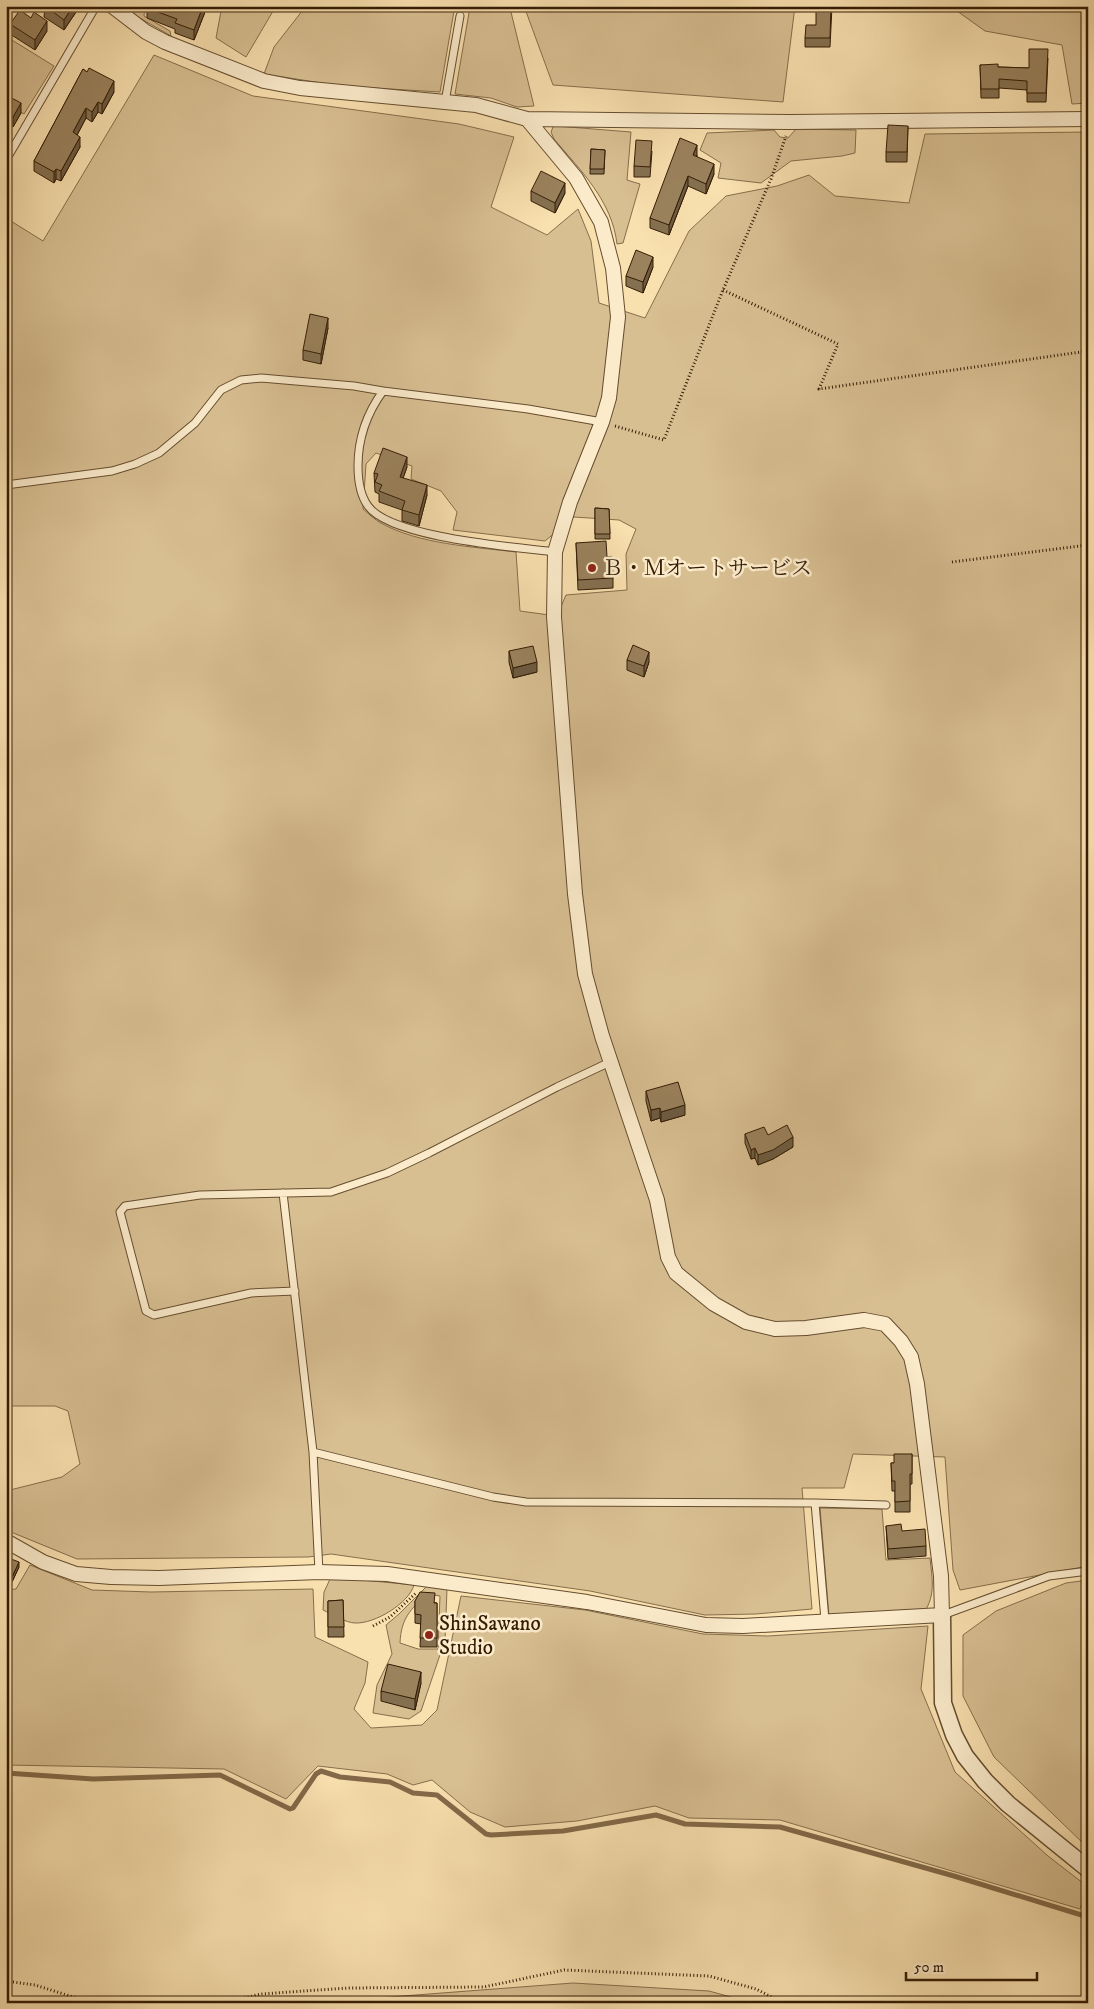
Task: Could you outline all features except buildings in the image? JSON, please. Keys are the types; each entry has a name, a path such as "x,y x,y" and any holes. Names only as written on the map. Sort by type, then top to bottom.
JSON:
{"street":[{"path":"112,6 146,32 165,42 264,81 300,88 494,108 527,119 790,122 1088,119"},
{"path":"527,119 576,178 601,222 613,268 618,317 613,376 602,422 570,502 555,552 554,617 575,894 585,974 610,1062 657,1200 668,1257 676,1273 714,1304 746,1322 775,1329 806,1328 864,1320 885,1324 901,1341 911,1357 918,1384 940,1576 943,1703 954,1735 965,1756 985,1781 1008,1804 1088,1869"},
{"path":"6,1541 43,1562 76,1574 158,1578 320,1572 387,1574 587,1602 706,1625 743,1626 824,1620 942,1615"}],"lane":[{"path":"6,160 96,6"},
{"path":"445,102 460,16"},
{"path":"6,485 112,471 135,464 159,452 195,423 221,390 241,380 261,378 354,386 528,409 602,422"},
{"path":"383,391 370,408 358,452 358,476 362,494 368,507 383,518 422,533 555,552"},
{"path":"295,1291 251,1293 154,1315 146,1311 120,1212 125,1206 200,1195 331,1192 387,1172 429,1154 556,1087 610,1062"},
{"path":"283,1192 312,1452 320,1572"},
{"path":"312,1452 493,1497 526,1502 886,1504"},
{"path":"815,1503 824,1620"},
{"path":"942,1615 1049,1576 1088,1570"}],"path":[{"path":"602,422 664,440 771,179 790,122"},
{"path":"724,290 838,344 819,389 1088,351"},
{"path":"952,562 1088,544"},
{"path":"373,1626 390,1617 409,1602 427,1579"},
{"path":"224,2003 261,1994 348,1988 484,1987 564,1970 709,1976 756,1988 783,2003"},
{"path":"6,1981 35,1985 92,2003"}],"shaded area":[{"path":"124,6 145,6 144,16 170,31 171,36 138,17"},
{"path":"222,6 276,6 246,57 216,38"},
{"path":"306,6 432,6 454,11 440,92 341,86 264,74 274,47"},
{"path":"488,6 510,8 534,106 517,107 491,98 455,94 470,7 487,8"},
{"path":"524,6 795,6 783,102 553,85"},
{"path":"950,6 1088,6 1088,103 1072,104 1062,45 985,31"},
{"path":"7,37 54,66 24,114 6,103"},
{"path":"154,55 253,96 459,124 514,137 491,207 547,235 578,209 591,241 599,303 645,318 689,231 726,196 777,186 809,175 835,196 909,203 925,134 1088,132 1088,1566 960,1590 953,1570 945,1457 853,1454 844,1488 802,1488 812,1609 756,1614 705,1615 590,1591 331,1554 308,1557 77,1559 6,1530 6,1491 62,1477 80,1464 68,1411 55,1406 6,1406 6,218 43,241","holes":["376,453 412,466 411,479 441,491 457,512 453,530 545,541 574,517 619,520 636,529 626,554 627,590 566,595 557,616 520,611 516,552 447,544 412,536 381,523 363,509 366,464"]},
{"path":"553,127 631,132 627,180 640,184 623,243 617,244 609,214 594,187 554,139 551,132"},
{"path":"796,129 856,130 855,153 791,161 761,183 718,178 721,163 700,150 707,133 774,130 780,137 788,138"},
{"path":"820,1508 882,1509 886,1560 930,1558 932,1593 924,1613 829,1616"},
{"path":"30,1565 92,1590 151,1592 313,1589 315,1637 368,1662 365,1683 354,1709 371,1728 422,1725 437,1710 461,1596 585,1610 703,1634 768,1636 928,1626 921,1689 955,1772 1048,1856 1088,1887 1080,1909 780,1820 689,1818 655,1806 577,1821 505,1827 470,1812 432,1780 413,1785 387,1774 318,1766 286,1799 224,1769 6,1765 6,1590 16,1589"},
{"path":"331,1577 414,1585 405,1599 390,1611 372,1620 351,1623 323,1610 324,1592"},
{"path":"1088,1580 1088,1848 994,1757 963,1696 963,1635 996,1611 1066,1583"},
{"path":"428,1585 447,1589 445,1640 421,1711 409,1719 373,1713 377,1685 392,1654 386,1625","holes":["428,1594 440,1596 438,1649 418,1649 400,1643 402,1627 411,1610"]},
{"path":"573,1983 709,1991 753,2003 311,2003"}],"waterway":[{"path":"6,1773 93,1779 220,1775 290,1809 293,1808 316,1774 321,1771 340,1777 390,1782 413,1793 437,1795 486,1834 491,1835 563,1831 656,1815 685,1824 780,1827 954,1876 1088,1917"}],"place":[{"name":"Ｂ・Ｍオートサービス","path":"592,568"},
{"name":"ShinSawano Studio","path":"429,1635"}]}
